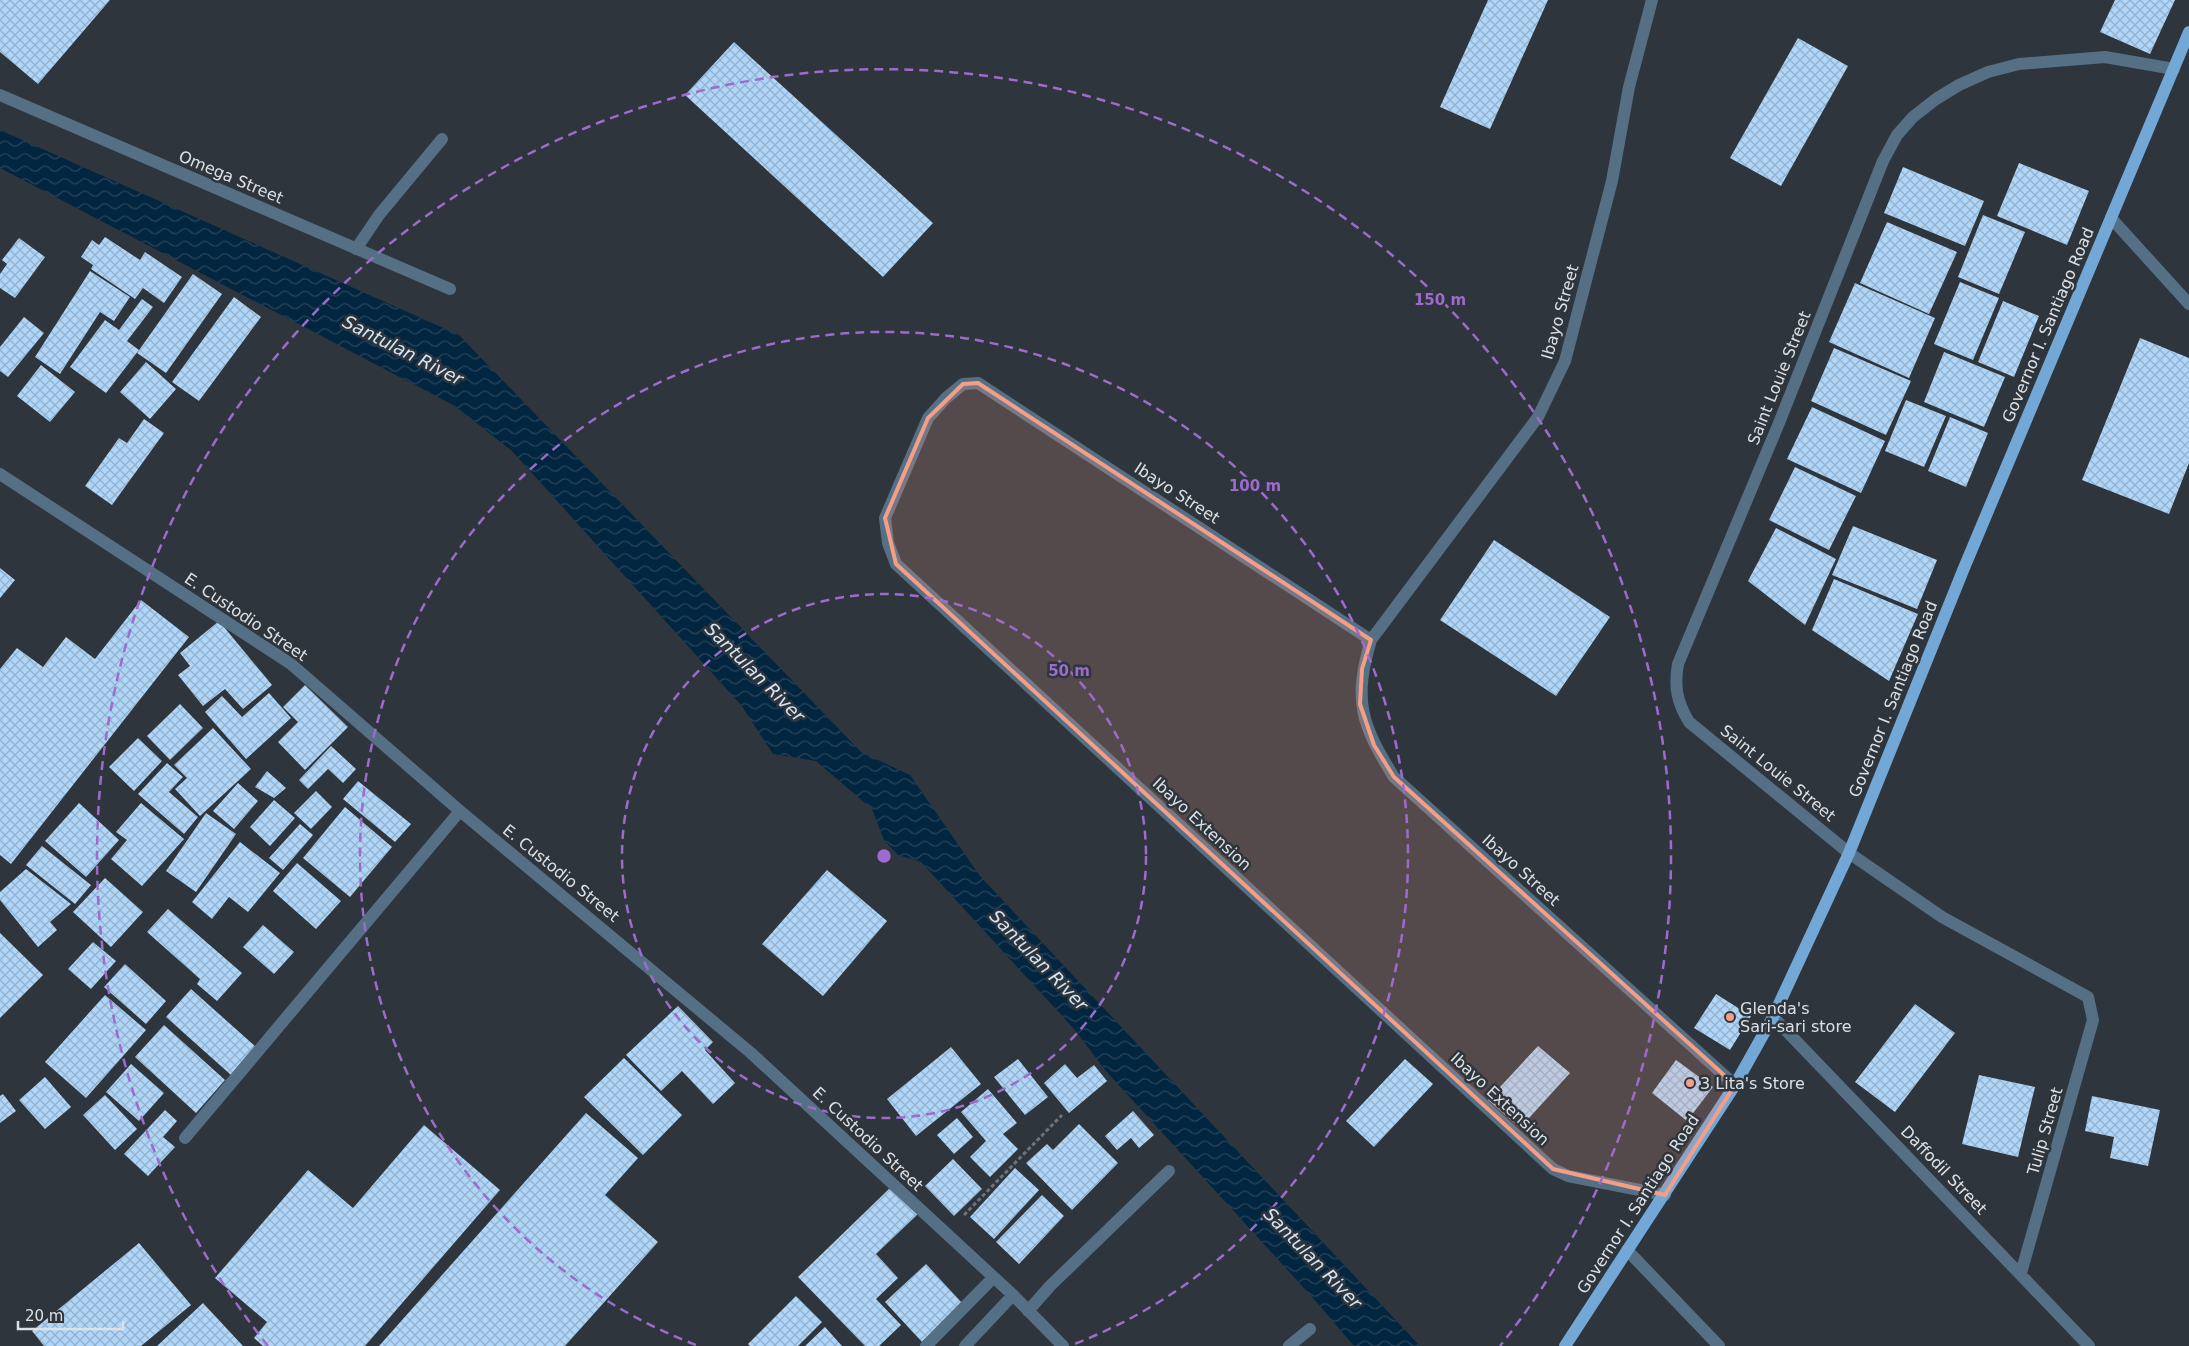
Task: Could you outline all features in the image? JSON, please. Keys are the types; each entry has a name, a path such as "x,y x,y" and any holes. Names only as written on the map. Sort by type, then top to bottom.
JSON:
{"main road":[{"name":"Governor I. Santiago Road","path":"1565,1346 1735,1085 1774,1017 1849,853 1964,568 2189,32"}],"street":[{"name":"Ibayo Street","path":"1652,0 1629,87 1612,181 1565,361 1538,417 1370,640 1362,669 1360,704 1374,744 1394,776 1735,1085"},
{"name":"Saint Louie Street","path":"2088,997 1942,917 1849,853 1689,722 1676,696 1675,681 1678,664 1778,423 1882,161 1897,135 1913,117 1951,89 1988,72 2019,64 2105,57 2174,69"},
{"name":"Omega Street","path":"0,95 450,289"},
{"path":"356,249 379,215 442,139"},
{"path":"2111,218 2189,304"},
{"name":"Ibayo Street","path":"963,384 978,383 1370,640"},
{"name":"Ibayo Extension","path":"963,384 946,398 928,418 884,518 888,543 896,564 1552,1169 1568,1176 1664,1195"},
{"name":"E. Custodio Street","path":"0,474 290,664 460,811 751,1053 1013,1295 1062,1346"},
{"path":"185,1138 460,811"},
{"name":"Tulip Street","path":"2021,1273 2093,1020 2088,997"},
{"name":"Daffodil Street","path":"1774,1017 2089,1346"},
{"path":"1028,1311 1050,1286 1169,1171"},
{"path":"1627,1250 1719,1346"},
{"path":"926,1346 993,1278"},
{"path":"965,1346 1013,1295"},
{"path":"1289,1346 1310,1329"}],"path":[{"path":"946,1234 1062,1115"}],"highlighted area":[{"path":"978,383 1371,640 1362,669 1360,704 1374,745 1394,777 1735,1085 1665,1195 1553,1169 896,564 885,518 928,418 963,384"}],"water":[{"name":"Santulan River","path":"0,130 459,335 861,752 910,775 980,876 1420,1346 1354,1346 1313,1298 1105,1070 1075,1030 921,862 898,855 884,840 872,809 816,761 773,754 741,705 512,451 455,406 0,168"}],"building":[{"path":"0,0 110,0 38,84 0,52"},
{"path":"1488,0 1548,0 1490,129 1440,107"},
{"path":"2115,0 2175,0 2150,54 2100,32"},
{"path":"1798,38 1848,66 1781,186 1730,158"},
{"path":"734,42 933,223 883,277 685,95"},
{"path":"2019,163 2089,191 2067,245 1997,216"},
{"path":"1903,167 1984,201 1965,246 1884,213"},
{"path":"1983,215 2025,232 1999,294 1958,277"},
{"path":"1887,222 1957,252 1929,314 1860,283"},
{"path":"105,237 140,260 145,252 182,277 164,303 143,288 135,299 91,269 93,265 81,257 92,240 99,245"},
{"path":"19,238 45,257 15,298 0,288 0,274 7,264 2,260"},
{"path":"90,271 130,297 114,321 100,312 60,374 35,357"},
{"path":"193,274 222,294 166,373 137,353"},
{"path":"1960,282 1999,298 1973,360 1934,344"},
{"path":"1855,283 1935,318 1909,378 1829,342"},
{"path":"234,297 261,317 199,401 172,382"},
{"path":"142,299 153,307 127,341 139,350 106,393 70,367 105,320 119,330"},
{"path":"2003,301 2039,316 2014,377 1978,362"},
{"path":"24,317 44,333 8,377 0,371 0,347"},
{"path":"2140,338 2189,358 2189,463 2169,514 2082,480"},
{"path":"1834,348 1911,381 1886,435 1811,401"},
{"path":"1944,352 2005,377 1984,427 1924,402"},
{"path":"146,362 176,389 150,419 120,392"},
{"path":"41,365 75,392 50,422 17,396"},
{"path":"1906,400 1946,416 1924,467 1885,451"},
{"path":"1812,407 1885,441 1861,493 1787,459"},
{"path":"1950,417 1988,433 1966,487 1928,471"},
{"path":"144,419 164,433 112,505 85,486 119,438 127,443"},
{"path":"1795,467 1856,496 1829,550 1769,520"},
{"path":"1853,526 1937,560 1917,609 1832,575"},
{"path":"1776,528 1836,559 1805,625 1748,581"},
{"path":"1494,540 1610,617 1556,696 1440,620"},
{"path":"0,568 15,580 0,598"},
{"path":"1834,579 1918,614 1889,681 1812,630"},
{"path":"141,600 189,637 11,864 0,855 0,669 17,648 43,667 66,637 95,659"},
{"path":"219,621 272,685 243,709 225,689 203,706 178,675 190,666 180,653"},
{"path":"305,685 348,727 305,770 278,742 298,722 283,707"},
{"path":"269,693 291,718 246,759 205,712 222,696 242,717"},
{"path":"180,704 203,728 170,760 147,736"},
{"path":"213,728 251,769 200,816 175,789 187,778 174,765"},
{"path":"138,738 162,761 134,791 109,767"},
{"path":"331,746 356,769 343,783 328,769 308,789 299,780"},
{"path":"167,763 183,777 169,792 198,817 184,834 138,794"},
{"path":"267,771 286,788 274,798 255,787"},
{"path":"358,781 411,824 395,842 343,799"},
{"path":"238,783 258,801 234,829 213,811"},
{"path":"316,791 332,807 311,829 294,813"},
{"path":"274,800 295,818 270,846 250,827"},
{"path":"79,803 119,840 86,877 45,841"},
{"path":"141,803 184,839 142,886 111,859 127,840 116,832"},
{"path":"345,807 392,847 350,897 303,858"},
{"path":"206,813 236,834 196,892 166,871"},
{"path":"300,824 313,835 283,870 269,858"},
{"path":"240,842 280,873 248,912 229,897 212,919 192,902"},
{"path":"42,846 91,885 75,904 26,865"},
{"path":"297,863 341,901 316,929 273,891"},
{"path":"26,869 71,904 50,922 57,930 38,947 0,900 0,892"},
{"path":"827,870 887,921 823,996 762,944"},
{"path":"105,878 143,912 111,947 73,912"},
{"path":"168,909 242,973 217,1001 197,984 200,979 147,932"},
{"path":"263,925 294,952 274,974 243,947"},
{"path":"0,933 43,975 0,1018"},
{"path":"93,942 116,961 91,989 68,969"},
{"path":"125,964 166,1001 146,1024 104,987"},
{"path":"191,989 256,1047 231,1075 166,1017"},
{"path":"1716,994 1751,1016 1730,1050 1694,1028"},
{"path":"105,995 146,1030 86,1098 45,1062"},
{"path":"1915,1004 1955,1033 1895,1112 1855,1082"},
{"path":"678,1006 713,1042 705,1050 735,1083 713,1104 682,1071 661,1091 626,1055"},
{"path":"164,1025 225,1080 196,1113 135,1057"},
{"path":"1538,1046 1570,1073 1520,1128 1488,1100"},
{"path":"951,1047 981,1084 916,1136 887,1099"},
{"path":"624,1058 682,1115 643,1155 584,1097"},
{"path":"1018,1059 1048,1097 1025,1115 994,1077"},
{"path":"1405,1059 1433,1084 1374,1147 1346,1121"},
{"path":"1676,1060 1713,1087 1687,1121 1652,1093"},
{"path":"131,1064 164,1093 139,1121 106,1092"},
{"path":"1065,1064 1077,1078 1094,1065 1107,1081 1069,1113 1044,1083"},
{"path":"1979,1075 2035,1087 2018,1157 1962,1144"},
{"path":"45,1077 71,1107 45,1129 19,1100"},
{"path":"988,1089 1017,1123 1003,1134 1018,1149 990,1177 970,1157 986,1141 961,1112"},
{"path":"3,1094 16,1111 0,1123 0,1096"},
{"path":"105,1095 137,1129 115,1150 83,1115"},
{"path":"2092,1096 2160,1110 2148,1166 2110,1158 2114,1137 2085,1131"},
{"path":"165,1110 177,1121 163,1137 175,1147 148,1176 124,1154"},
{"path":"1133,1111 1154,1135 1139,1148 1131,1138 1117,1150 1105,1136"},
{"path":"586,1113 638,1158 605,1195 658,1242 565,1346 379,1346"},
{"path":"957,1118 973,1137 954,1154 937,1135"},
{"path":"1079,1124 1118,1163 1072,1210 1026,1163 1047,1144 1053,1150"},
{"path":"424,1125 500,1190 365,1346 263,1346 254,1338 267,1322 215,1278 308,1170 353,1208"},
{"path":"953,1159 982,1189 954,1216 925,1186"},
{"path":"1015,1168 1039,1190 994,1239 970,1217"},
{"path":"891,1187 918,1214 876,1254 898,1278 876,1299 901,1325 879,1346 865,1346 798,1277"},
{"path":"1042,1195 1064,1216 1019,1264 996,1242"},
{"path":"139,1243 191,1305 141,1346 44,1346 32,1331"},
{"path":"926,1264 963,1304 922,1342 885,1302"},
{"path":"796,1296 822,1322 798,1346 750,1346 748,1344"},
{"path":"203,1303 243,1346 157,1346"},
{"path":"825,1327 842,1346 805,1346"}],"place":[{"name":"Glenda's Sari-sari store","path":"1730,1017"},
{"name":"3 Lita's Store","path":"1690,1083"}]}
